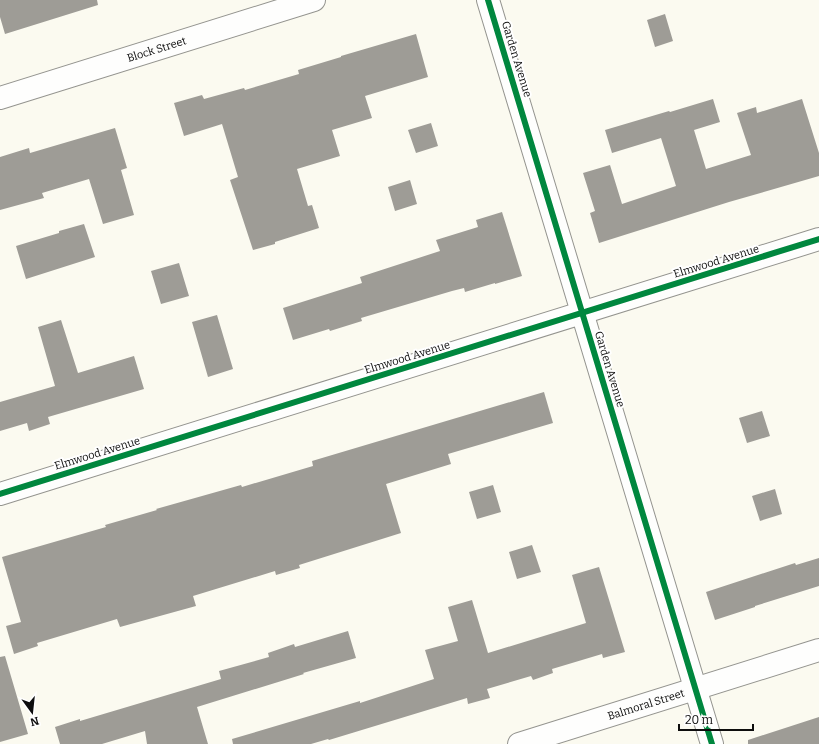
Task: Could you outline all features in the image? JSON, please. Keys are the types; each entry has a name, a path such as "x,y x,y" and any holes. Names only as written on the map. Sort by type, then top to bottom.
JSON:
{"street":[{"name":"Block Street","path":"0,98 314,0"},
{"name":"Garden Avenue","path":"488,0 712,744"},
{"name":"Elmwood Avenue","path":"0,494 819,239"},
{"name":"Balmoral Street","path":"519,744 819,650"}],"building":[{"path":"0,0 97,0 98,5 5,34 0,17"},
{"path":"665,14 673,41 655,47 647,20"},
{"path":"416,34 428,77 365,96 372,118 332,130 340,156 297,169 308,206 312,205 319,228 275,242 275,244 253,250 230,180 238,177 222,124 184,136 174,103 202,95 204,99 244,88 245,90 299,74 298,70"},
{"path":"713,99 720,122 694,130 706,169 751,155 737,113 756,107 757,113 802,99 819,153 819,176 729,202 599,243 590,213 595,211 583,173 610,165 622,204 676,186 661,138 612,153 605,130"},
{"path":"431,123 438,146 416,153 408,130"},
{"path":"115,128 127,168 121,170 134,215 103,224 89,179 42,193 44,198 0,210 0,157 29,148 30,153"},
{"path":"410,180 417,204 395,211 388,187"},
{"path":"502,212 522,276 465,292 464,288 452,291 361,318 362,321 330,331 329,329 293,340 283,308 362,283 360,277 440,251 436,240 478,227 476,220"},
{"path":"84,224 95,257 26,279 16,246"},
{"path":"179,263 189,296 161,304 151,271"},
{"path":"217,315 233,369 208,377 192,322"},
{"path":"61,320 78,373 134,356 144,389 48,417 50,424 29,431 27,423 0,431 0,402 55,386 38,327"},
{"path":"544,392 553,423 448,454 451,464 386,484 401,533 299,565 300,568 276,575 275,571 193,596 196,606 120,627 117,619 37,643 38,646 14,654 6,626 21,622 2,557 106,527 105,525 157,510 156,509 241,485 242,487 313,466 312,461"},
{"path":"762,411 770,436 747,443 739,418"},
{"path":"493,485 501,512 477,519 469,492"},
{"path":"775,489 782,514 760,521 752,496"},
{"path":"532,545 541,572 517,579 509,552"},
{"path":"819,558 819,586 715,620 706,592 795,563 796,565"},
{"path":"599,567 625,652 603,658 602,654 552,669 553,673 533,680 531,676 487,689 490,698 468,704 467,698 329,740 311,744 233,744 232,739 360,701 360,703 434,679 425,650 458,641 448,607 472,600 488,653 586,623 572,575"},
{"path":"348,631 356,658 303,673 304,674 197,707 208,744 147,744 145,731 102,744 60,744 55,727 221,679 219,671 269,657 268,653 294,644 295,647"},
{"path":"5,656 28,734 0,742 0,657"},
{"path":"819,717 819,744 748,744 748,740"}],"cycle path":[{"path":"488,0 712,744"},
{"path":"0,494 819,239"}]}
